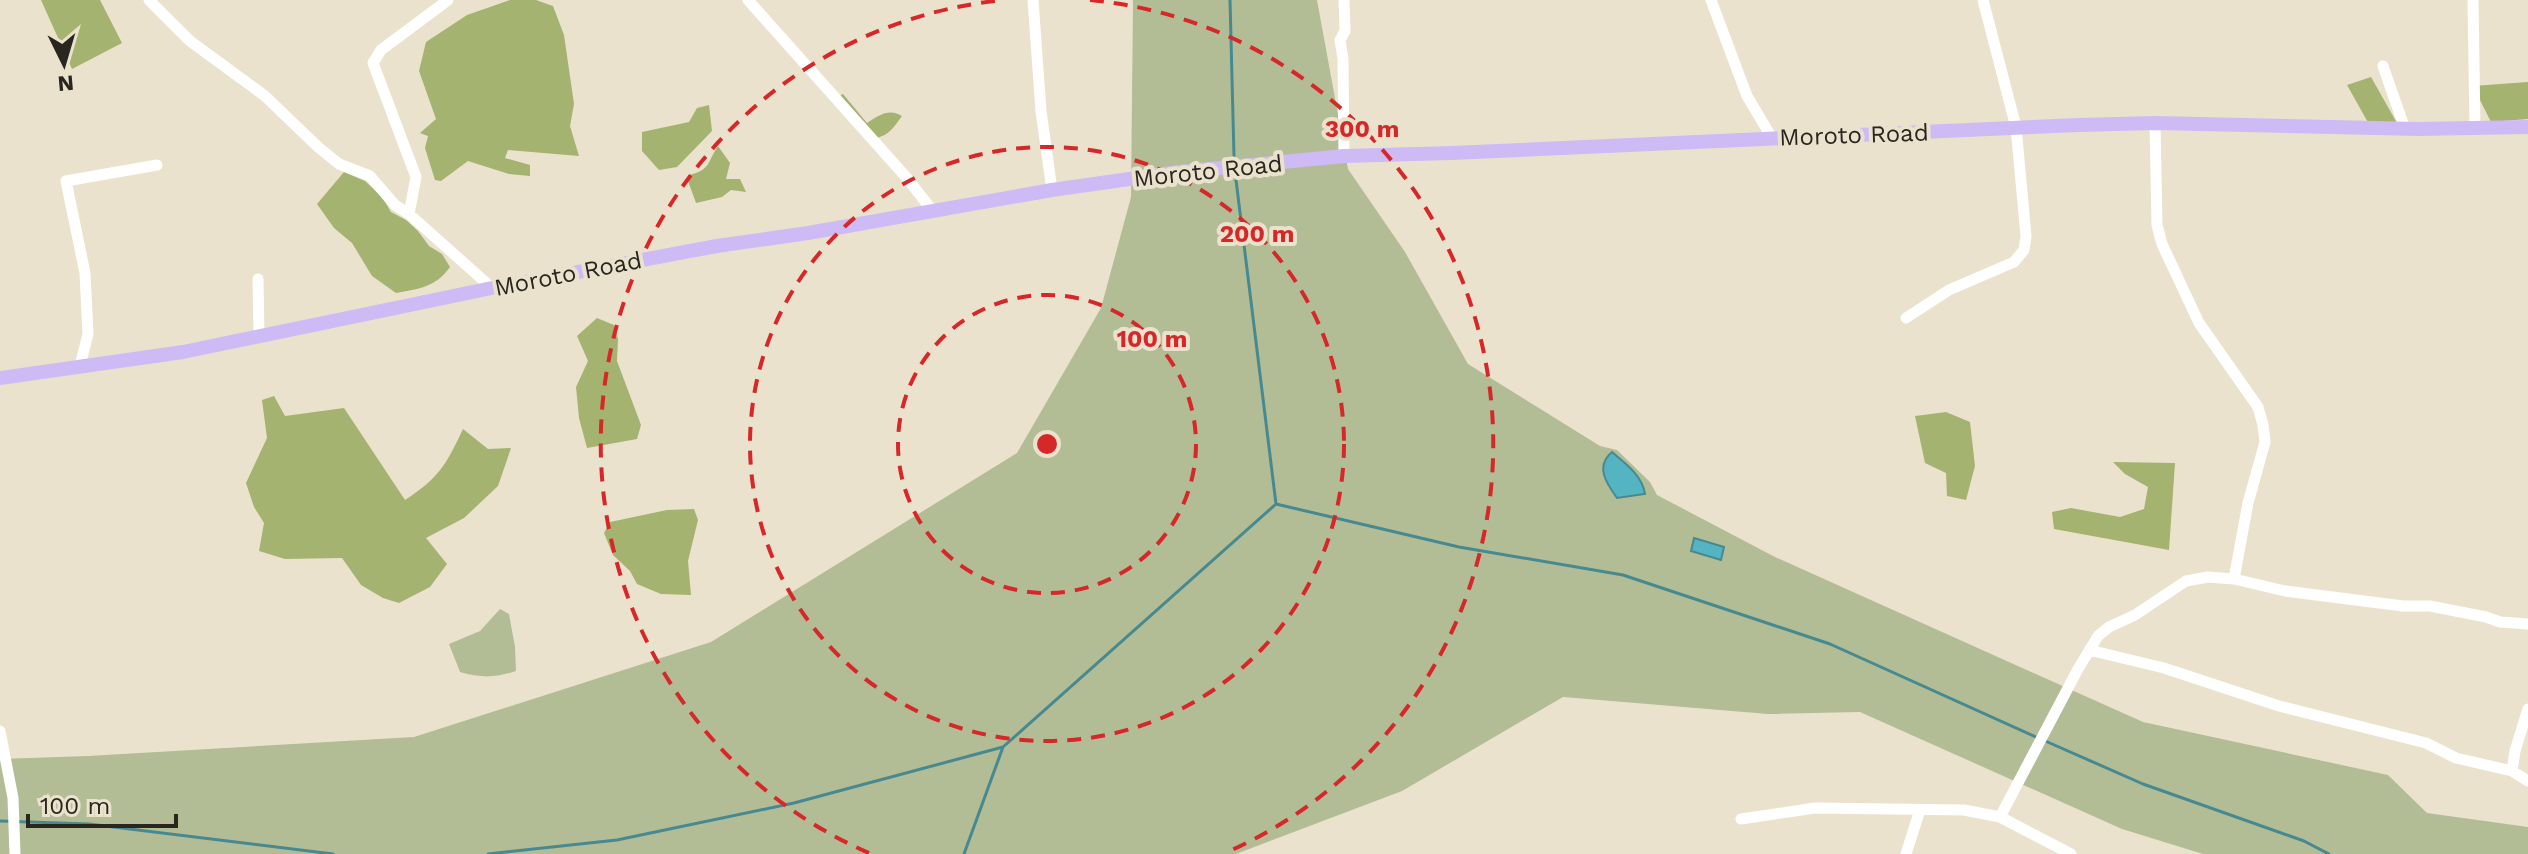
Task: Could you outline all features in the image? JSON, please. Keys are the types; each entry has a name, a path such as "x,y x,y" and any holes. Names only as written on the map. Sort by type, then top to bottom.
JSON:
{"main road":[{"name":"Moroto Road","path":"1,381 183,352 492,288 717,246 1179,172 1344,156 2016,127 2155,123 2405,129 2528,127"}],"street":[{"path":"149,0 190,41 265,96 339,164 370,176 395,205 492,288"},
{"path":"409,214 416,177 373,63 381,50 448,0"},
{"path":"748,0 932,210"},
{"path":"1033,0 1041,111 1052,190"},
{"path":"1344,0 1345,31 1340,40 1344,156"},
{"path":"1711,0 1747,96 1772,138"},
{"path":"1906,318 1934,299 1967,282 1996,272 2021,256 2026,236 2016,127 1983,0"},
{"path":"2473,0 2475,129"},
{"path":"2383,66 2405,129"},
{"path":"2155,123 2157,225 2162,244 2199,323 2258,407 2263,425 2265,442 2248,503 2234,579"},
{"path":"80,366 88,334 85,273 66,181 157,165"},
{"path":"258,279 259,336"},
{"path":"2000,817 2098,636 2186,581 2208,577 2234,579 2285,591 2403,606 2430,606 2509,624 2528,624"},
{"path":"2089,650 2164,668 2279,706 2426,743 2456,758 2512,771 2528,781"},
{"path":"2512,771 2528,709"},
{"path":"0,731 13,798 15,854"},
{"path":"1741,819 1815,808 1964,810 2000,817 2071,854"},
{"path":"1906,854 1920,810"}],"green space":[{"path":"41,0 100,0 122,43 72,69"},
{"path":"510,0 536,0 553,6 564,35 574,104 570,126 579,156 508,150 505,158 530,165 530,176 509,174 468,161 441,181 435,180 425,148 428,136 420,133 436,119 419,71 426,42 467,15"},
{"path":"1133,0 1317,0 1348,169 1405,252 1468,364 1600,446 1617,450 1650,482 1657,495 1775,557 2143,722 2388,775 2427,813 2528,827 2528,854 2203,854 2122,829 1860,712 1768,714 1563,697 1402,791 1236,854 0,854 0,759 414,737 711,642 1017,453 1101,308 1131,197"},
{"path":"2371,77 2397,123 2370,126 2347,85"},
{"path":"2528,82 2528,119 2491,122 2473,86"},
{"path":"843,94 867,123 888,113 902,116 887,134 874,138 836,98"},
{"path":"709,105 712,131 677,167 659,170 642,151 642,132 689,122 697,108"},
{"path":"718,146 730,163 726,179 740,179 746,192 731,190 722,197 696,203 688,181 689,175 708,165"},
{"path":"344,172 365,181 382,197 391,212 406,220 429,246 442,254 450,267 445,274 426,286 396,293 372,276 352,243 334,228 317,204"},
{"path":"597,318 614,325 618,339 617,361 641,425 637,439 587,448 579,418 576,387 588,361 577,336"},
{"path":"274,396 285,416 344,408 405,500 440,470 463,429 488,449 511,448 498,486 464,518 426,538 447,564 430,587 399,603 361,585 342,558 285,559 259,551 264,523 254,507 246,483 267,438 262,400"},
{"path":"1946,412 1970,422 1975,466 1966,500 1947,496 1946,473 1925,463 1915,416"},
{"path":"2113,462 2175,463 2169,550 2054,529 2052,512 2071,508 2120,517 2144,509 2148,487 2125,474"},
{"path":"694,509 698,520 688,561 691,595 661,594 637,584 630,571 613,555 604,533 610,522 667,510"},
{"path":"500,609 509,614 516,671 488,676 460,672 449,644 480,631"}],"water":[{"path":"1612,452 1637,476 1645,494 1617,498 1606,481 1603,469"},
{"path":"1694,538 1724,547 1721,560 1691,551"}],"waterway":[{"path":"1230,0 1234,156"},
{"path":"1236,180 1276,504"},
{"path":"1276,504 1459,547 1623,575 1830,644 2036,737"},
{"path":"488,854 617,840 794,803 1003,747 1276,504"},
{"path":"2043,740 2143,784 2304,841 2329,854"},
{"path":"964,854 1003,747"},
{"path":"0,821 89,824 333,854"}]}
